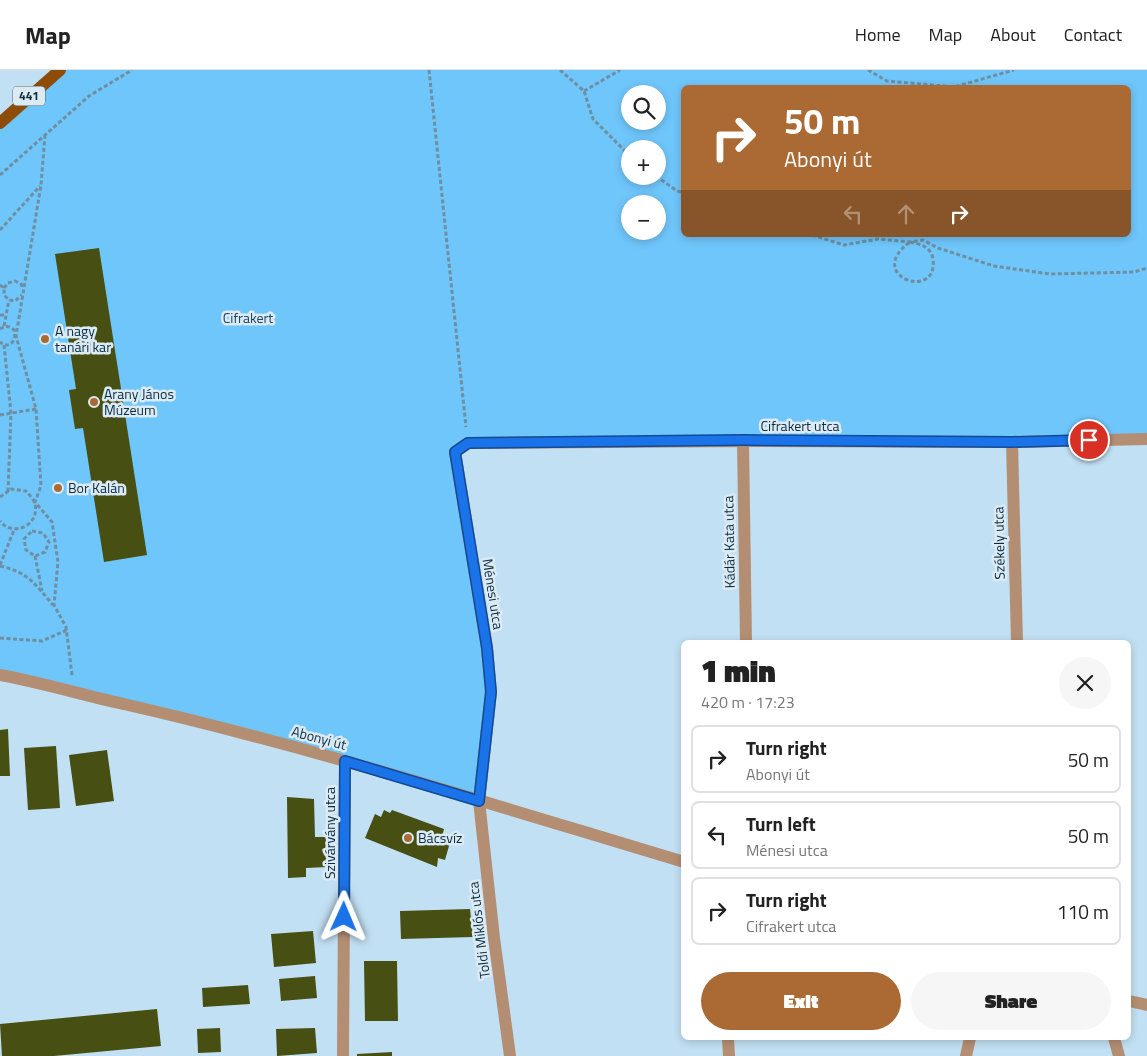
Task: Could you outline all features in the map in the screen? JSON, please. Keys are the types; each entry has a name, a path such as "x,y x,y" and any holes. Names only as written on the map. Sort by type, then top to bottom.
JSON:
{"main road":[{"name":"441","path":"0,122 60,70"}],"street":[{"name":"Cifrakert utca","path":"468,443 743,440 1012,442 1147,439"},
{"name":"Kádár Kata utca","path":"743,440 746,640"},
{"name":"Székely utca","path":"1012,442 1017,640"},
{"name":"Ménesi utca","path":"468,443 455,452 487,648 491,692 479,801"},
{"name":"Abonyi út","path":"0,675 211,724 345,761 681,861"},
{"name":"Szivárvány utca","path":"343,1056 345,761"},
{"name":"Toldi Miklós utca","path":"479,801 494,938 510,1056"},
{"path":"1131,1001 1147,1005"},
{"path":"728,1040 729,1056"},
{"path":"966,1056 970,1040"},
{"path":"1115,1040 1119,1056"}],"path":[{"path":"0,175 88,96 132,70"},
{"path":"429,70 468,443"},
{"path":"560,70 584,91 593,118 621,147"},
{"path":"584,91 620,70"},
{"path":"868,70 887,81 932,85"},
{"path":"961,85 1014,70"},
{"path":"8,492 11,414 2,344 10,345 16,336 40,185 45,135"},
{"path":"666,184 681,192"},
{"path":"0,230 40,185"},
{"path":"818,237 844,245 878,239 910,242 920,244 928,248 933,256 934,266 930,274 923,280 914,282 905,280 898,273 895,264 896,255 910,242 923,240 938,248 994,266 1050,274 1134,272 1147,268"},
{"path":"15,281 21,284 24,291 21,297 15,301 9,300 4,295 4,288 8,283 15,281"},
{"path":"0,285 4,288"},
{"path":"0,521 14,530 27,526 35,516 35,502 41,486 36,409 14,330 10,327 2,328 9,300"},
{"path":"0,315 6,315"},
{"path":"0,415 36,409"},
{"path":"0,496 12,489 26,491 52,522 58,562 54,605"},
{"path":"27,526 32,532 43,533 49,542 46,552 35,556"},
{"path":"14,530 0,566 16,570 33,582 54,605 66,627 73,682 70,692"},
{"path":"32,532 24,539 26,550 35,556 42,592"},
{"path":"0,638 42,641 65,631 66,627"}],"green space":[{"name":"Cifrakert","path":"60,70 1147,70 1147,439 468,443 455,452 491,692 479,801 0,675 0,123"}],"building":[{"path":"99,248 147,555 104,562 83,428 75,429 69,390 76,389 55,254"},
{"path":"8,729 10,776 0,776 0,730"},
{"path":"56,746 60,808 28,810 24,748"},
{"path":"107,750 114,801 76,806 69,755"},
{"path":"287,797 314,799 315,837 326,837 327,867 306,868 306,877 288,878"},
{"name":"Bácsvíz","path":"384,810 390,813 392,810 444,829 442,837 451,839 445,860 438,858 437,867 365,838 375,814 381,817"},
{"path":"470,909 473,937 401,939 400,911"},
{"path":"313,931 316,963 274,967 271,934"},
{"path":"364,961 397,961 398,1021 365,1021"},
{"path":"315,976 317,998 281,1001 279,979"},
{"path":"248,985 250,1004 203,1007 202,988"},
{"path":"157,1009 161,1046 54,1056 2,1056 0,1024"},
{"path":"220,1028 221,1052 198,1053 197,1029"},
{"path":"315,1028 317,1053 277,1056 276,1029"},
{"path":"392,1052 392,1056 357,1056 357,1054"}],"place":[{"name":"A nagy tanári kar","path":"45,339"},
{"name":"Arany János Múzeum","path":"94,402"},
{"name":"Bor Kalán","path":"58,488"},
{"name":"Bácsvíz","path":"408,838"}],"route":[{"path":"344,917 345,761 479,801 491,692 487,648 455,452 468,443 743,440 1012,442 1089,440"}]}
